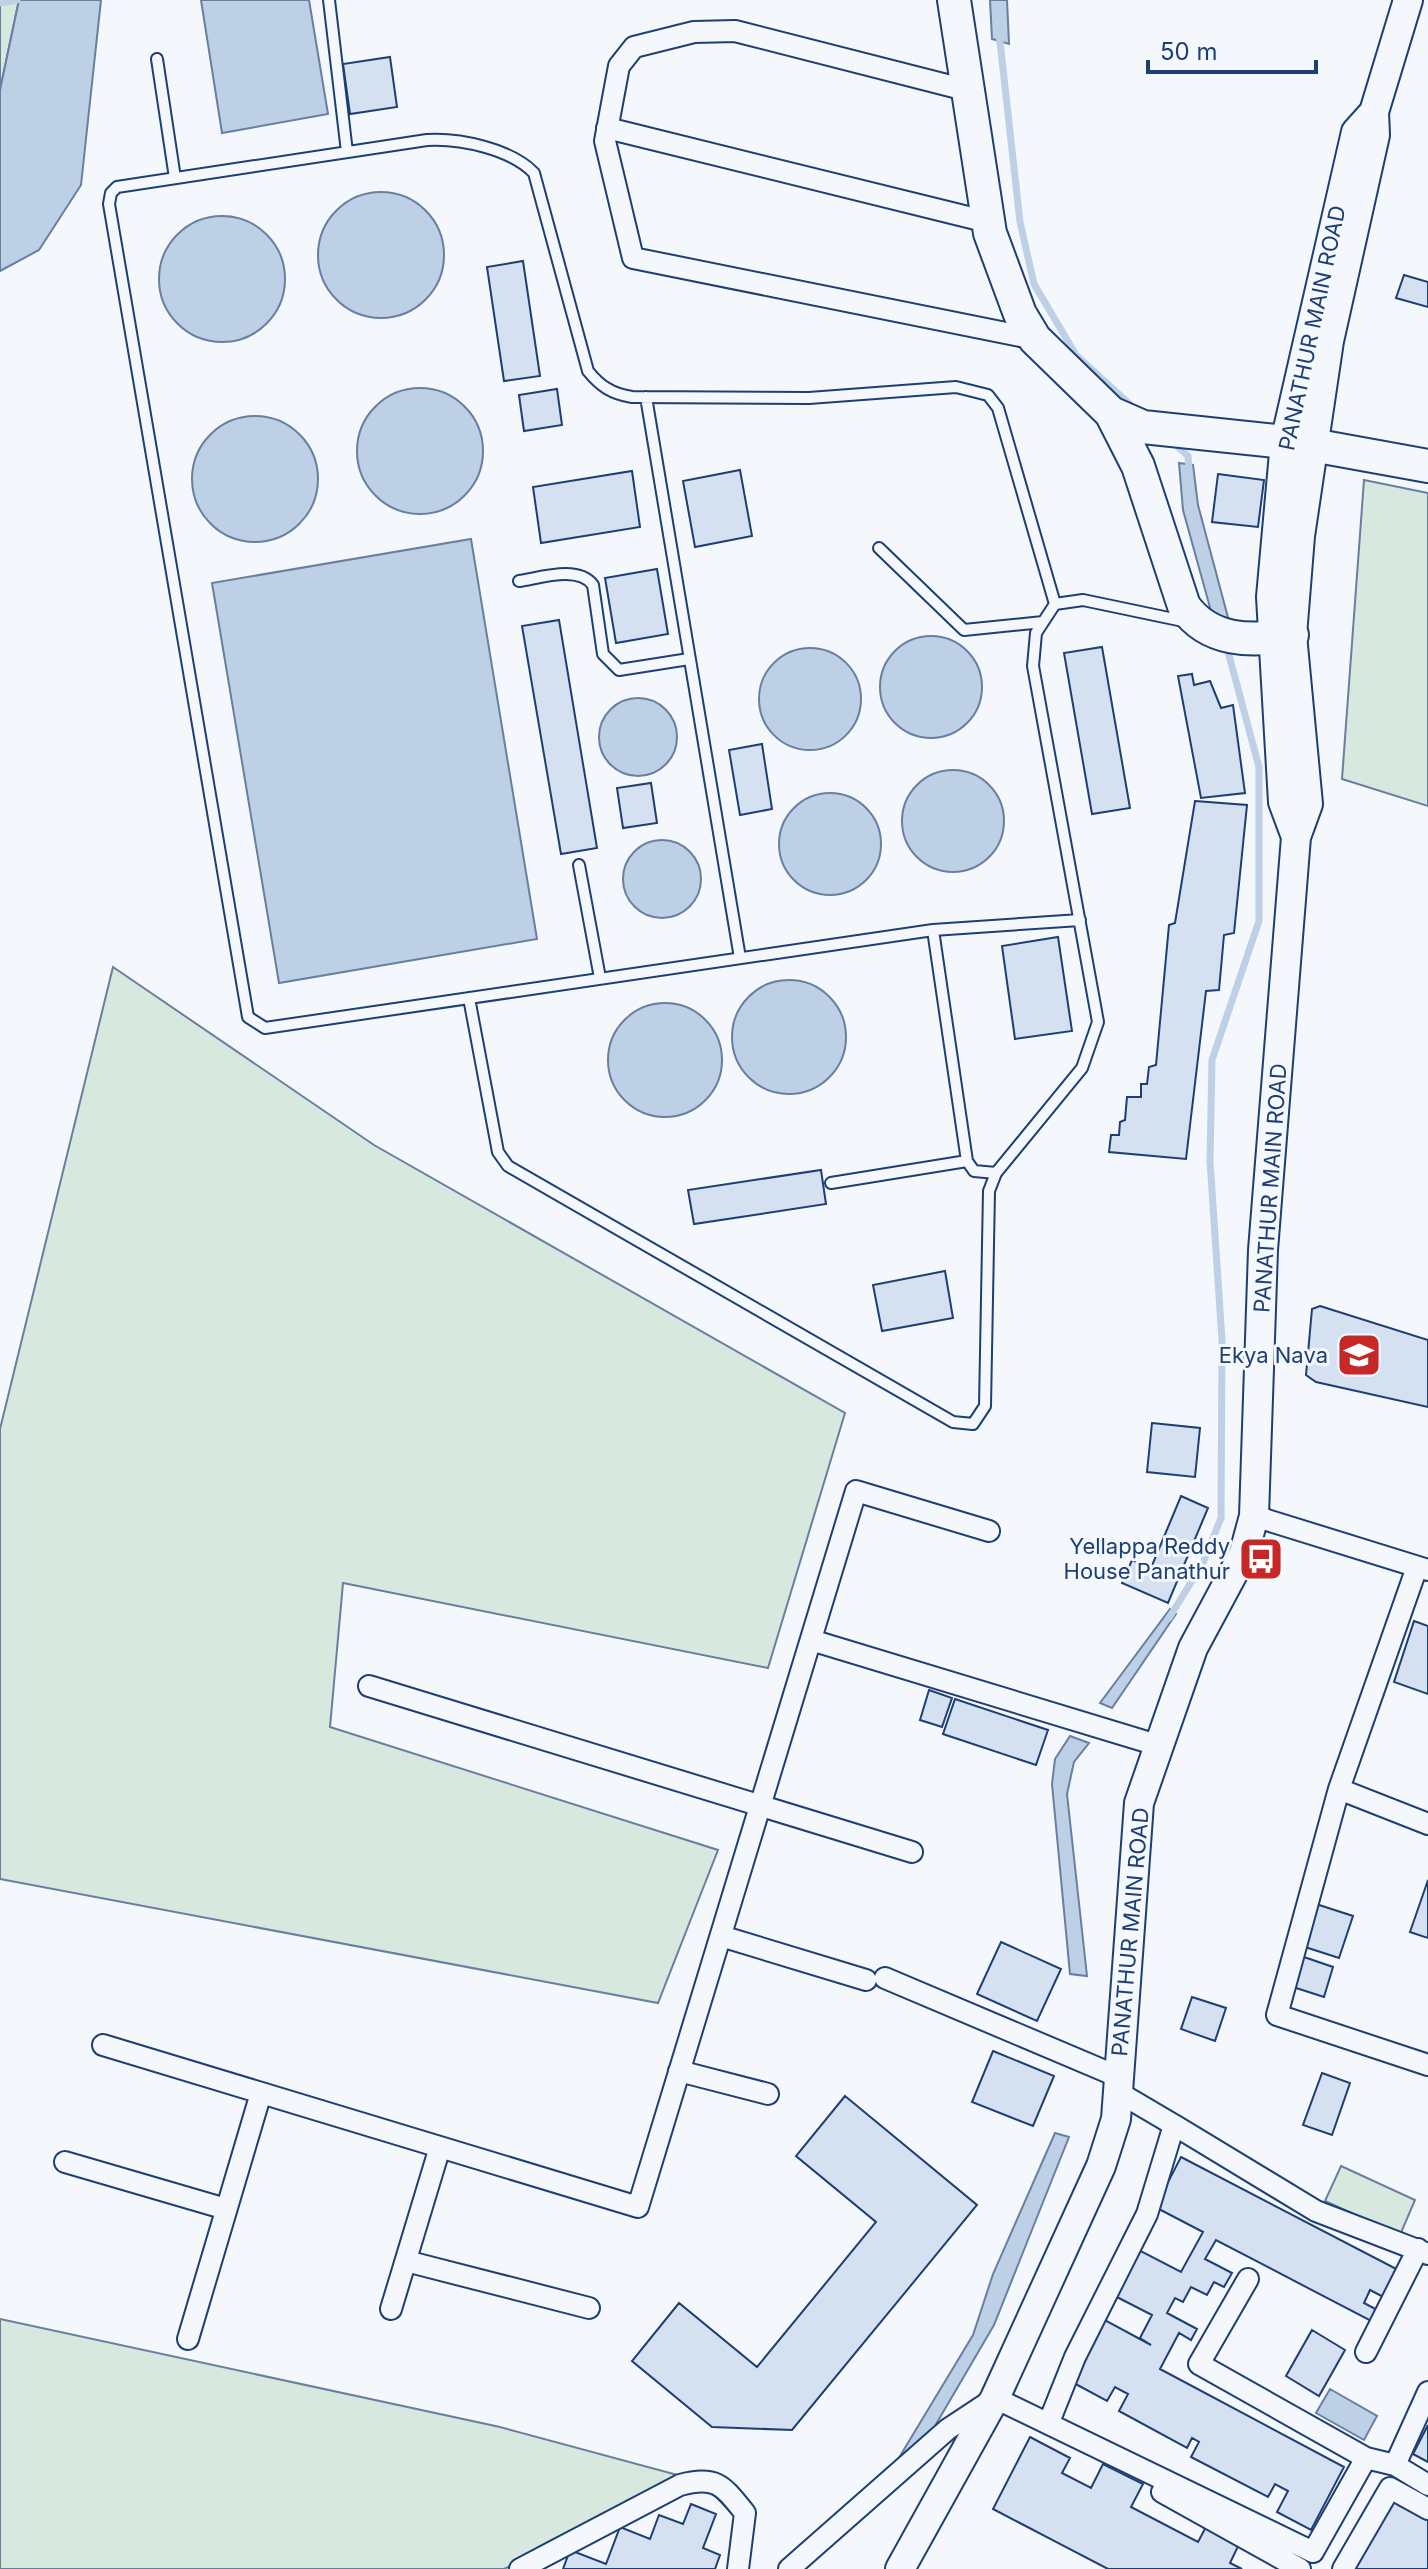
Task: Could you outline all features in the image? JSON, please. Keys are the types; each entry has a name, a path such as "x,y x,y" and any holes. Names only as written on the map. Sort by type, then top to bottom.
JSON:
{"main road":[{"path":"932,0 957,12 988,222 1020,314 1035,339 1111,413 1138,466 1184,606 1244,634"},
{"path":"1111,413 1157,428 1298,443 1428,466"}],"street":[{"name":"PANATHUR MAIN ROAD","path":"900,2569 992,2403 1101,2166 1116,2119 1139,1803 1193,1648 1244,1553 1254,1516 1263,1250 1296,837 1283,802 1244,634 1271,597 1356,132 1374,112 1408,0"},
{"path":"970,91 735,31 694,32 653,41 628,52 619,66 605,141 633,258 1035,339"},
{"path":"607,128 988,222"},
{"path":"103,2045 638,2207 856,1491 989,1531"},
{"path":"1254,1516 1422,1568 1339,1789 1277,2015 1428,2065"},
{"path":"811,1640 1157,1745"},
{"path":"369,1686 912,1852"},
{"path":"1339,1789 1428,1824"},
{"path":"721,1936 876,1979 1118,2084 1174,2125 1316,2211 1423,2252 1366,2352"},
{"path":"679,2071 768,2094"},
{"path":"188,2339 261,2093"},
{"path":"1049,2422 1075,2357 1147,2214 1174,2125"},
{"path":"391,2309 440,2147"},
{"path":"65,2162 226,2209"},
{"path":"406,2261 589,2308"},
{"path":"1248,2279 1199,2364 1366,2458 1395,2465 1428,2485"},
{"path":"1395,2465 1428,2392"},
{"path":"992,2403 1132,2474 1300,2569"},
{"path":"789,2569 948,2429 992,2403 1049,2422 1313,2552 1366,2458"},
{"path":"520,2569 680,2485 704,2479 723,2487 745,2513 738,2569"},
{"path":"1343,2569 1390,2488 1428,2509"}],"lane":[{"path":"329,0 347,152"},
{"path":"157,59 175,178"},
{"path":"1055,604 998,408 988,395 956,387 809,398 646,397 610,392 588,371 534,173 510,155 441,139 117,187 111,193 109,204 248,1017 265,1028 933,930 1080,920"},
{"path":"646,397 740,958"},
{"path":"879,548 964,630 1043,622"},
{"path":"519,581 574,574 587,578 593,585 603,654 619,670 689,659"},
{"path":"469,998 498,1152 508,1166 959,1425 979,1420 985,1406 989,1191 996,1173 1082,1068 1098,1022 1033,666 1036,633 1055,604 1083,600 1244,634"},
{"path":"579,865 600,978"},
{"path":"933,930 967,1161 974,1171 996,1173"},
{"path":"831,1183 967,1161"}],"shaded area":[{"path":"0,0 19,0 0,90"},
{"path":"1364,480 1428,493 1428,806 1342,779"},
{"path":"113,967 374,1145 845,1413 768,1668 343,1583 330,1727 718,1850 658,2003 0,1879 0,1429"},
{"path":"1341,2166 1415,2200 1400,2235 1325,2201"},
{"path":"0,2319 500,2427 696,2480 504,2569 0,2569"}],"water":[{"path":"19,0 101,0 81,185 39,250 0,271 0,90"},
{"path":"201,0 309,0 328,114 222,133"},
{"path":"990,0 1007,0 1009,44 992,39"},
{"path":"381,192 405,197 426,210 439,231 444,255 439,279 426,300 405,313 381,318 357,313 336,300 323,279 318,255 323,231 336,210 357,197"},
{"path":"222,216 246,221 267,234 280,255 285,279 280,303 267,324 246,337 222,342 198,337 177,324 164,303 159,279 164,255 177,234 198,221"},
{"path":"420,388 444,393 465,406 478,427 483,451 478,475 465,496 444,509 420,514 396,509 375,496 362,475 357,451 362,427 375,406 396,393"},
{"path":"255,416 279,421 300,434 313,455 318,479 313,503 300,524 279,537 255,542 231,537 210,524 197,503 192,479 197,455 210,434 231,421"},
{"path":"1179,463 1193,465 1198,505 1230,625 1214,622 1183,510"},
{"path":"471,539 537,939 279,983 212,583"},
{"path":"931,636 950,640 967,651 978,668 982,687 978,706 967,723 950,734 931,738 912,734 895,723 884,706 880,687 884,668 895,651 912,640"},
{"path":"810,648 829,652 846,663 857,680 861,699 857,718 846,735 829,746 810,750 791,746 774,735 763,718 759,699 763,680 774,663 791,652"},
{"path":"638,698 653,701 670,715 677,737 674,752 660,769 638,776 623,773 606,759 599,737 602,722 616,705"},
{"path":"953,770 972,774 989,785 1000,802 1004,821 1000,840 989,857 972,868 953,872 934,868 917,857 906,840 902,821 906,802 917,785 934,774"},
{"path":"830,793 849,797 866,808 877,825 881,844 877,863 866,880 849,891 830,895 811,891 794,880 783,863 779,844 783,825 794,808 811,797"},
{"path":"662,840 677,843 694,857 701,879 698,894 684,911 662,918 647,915 630,901 623,879 626,864 640,847"},
{"path":"789,980 811,985 829,997 841,1015 846,1037 841,1059 829,1077 811,1089 789,1094 767,1089 749,1077 737,1059 732,1037 737,1015 749,997 767,985"},
{"path":"665,1003 687,1008 705,1020 717,1038 722,1060 717,1082 705,1100 687,1112 665,1117 643,1112 625,1100 613,1082 608,1060 613,1038 625,1020 643,1008"},
{"path":"1170,1609 1176,1614 1112,1708 1100,1703"},
{"path":"1070,1736 1089,1743 1074,1762 1067,1794 1087,1976 1070,1974 1052,1784 1055,1759"},
{"path":"1055,2133 1069,2137 994,2325 925,2443 897,2461 973,2335 993,2274"},
{"path":"1330,2389 1377,2416 1364,2440 1316,2413"}],"building":[{"path":"390,57 397,107 350,114 343,64"},
{"path":"523,261 540,376 504,381 487,267"},
{"path":"1404,275 1428,282 1428,307 1396,298"},
{"path":"557,389 562,425 524,431 519,395"},
{"path":"740,470 752,536 695,547 683,481"},
{"path":"632,471 640,527 541,543 533,487"},
{"path":"1218,474 1264,480 1258,527 1212,522"},
{"path":"657,569 668,634 616,643 605,578"},
{"path":"559,620 597,848 561,854 522,626"},
{"path":"1102,647 1130,808 1092,814 1064,653"},
{"path":"1192,674 1194,685 1210,681 1221,708 1233,705 1245,793 1201,798 1178,676"},
{"path":"762,744 772,809 740,815 729,750"},
{"path":"651,783 657,823 623,828 617,788"},
{"path":"1195,801 1247,805 1234,933 1224,935 1219,990 1206,991 1186,1159 1109,1152 1111,1135 1119,1135 1120,1122 1125,1120 1127,1097 1141,1097 1141,1084 1147,1084 1149,1067 1156,1065 1169,925 1175,923"},
{"path":"1058,937 1072,1031 1015,1039 1002,946"},
{"path":"821,1170 826,1204 694,1224 688,1190"},
{"path":"945,1271 953,1318 882,1331 873,1285"},
{"path":"1320,1306 1428,1340 1428,1407 1316,1382 1306,1375 1312,1309"},
{"path":"1152,1423 1200,1428 1195,1477 1147,1472"},
{"path":"1181,1496 1208,1508 1168,1603 1122,1583 1132,1560 1151,1568"},
{"path":"1414,1621 1428,1626 1428,1694 1394,1682"},
{"path":"929,1690 952,1698 942,1727 920,1720"},
{"path":"955,1699 1048,1730 1036,1765 943,1734"},
{"path":"1428,1880 1428,1938 1410,1932"},
{"path":"1313,1903 1353,1916 1339,1958 1299,1945"},
{"path":"1001,1942 1061,1969 1037,2021 977,1994"},
{"path":"1301,1956 1333,1967 1324,1997 1290,1986"},
{"path":"1192,1997 1226,2008 1215,2041 1181,2029"},
{"path":"993,2051 1054,2076 1033,2126 972,2102"},
{"path":"1322,2073 1350,2083 1332,2135 1303,2125"},
{"path":"845,2096 977,2205 792,2430 712,2427 632,2361 679,2303 757,2367 876,2222 796,2156"},
{"path":"1181,2157 1404,2273 1389,2300 1370,2290 1364,2303 1381,2312 1375,2323 1216,2240 1205,2259 1232,2273 1224,2287 1214,2282 1207,2295 1191,2287 1183,2302 1175,2298 1167,2313 1197,2329 1191,2340 1179,2333 1160,2369 1344,2467 1311,2530 1277,2512 1288,2491 1275,2484 1268,2497 1191,2457 1199,2442 1192,2438 1187,2448 1119,2411 1128,2394 1115,2387 1107,2401 1070,2381 1103,2319 1151,2345 1140,2338 1152,2315 1109,2293 1133,2247 1181,2272 1203,2232 1155,2207"},
{"path":"1312,2330 1345,2350 1319,2396 1286,2376"},
{"path":"1428,2425 1428,2462 1413,2454"},
{"path":"1030,2437 1070,2458 1062,2473 1091,2488 1103,2464 1143,2484 1131,2507 1198,2542 1208,2523 1241,2540 1230,2563 1242,2569 1108,2569 993,2509"},
{"path":"1393,2497 1428,2516 1428,2569 1355,2569"},
{"path":"691,2504 716,2514 703,2548 720,2555 715,2569 563,2569 570,2550 606,2564 620,2527 650,2539 659,2515 683,2524"}],"waterway":[{"path":"0,3 17,0"},
{"path":"999,33 1020,222 1034,284 1076,355 1134,408"},
{"path":"1170,440 1188,456 1189,472"},
{"path":"1169,1618 1203,1563 1221,1518 1222,1340 1210,1161 1212,1060 1259,921 1259,767 1226,644"}],"place":[{"name":"Ekya Nava","path":"1359,1355"},
{"name":"Yellappa Reddy House Panathur","path":"1261,1559"}]}
